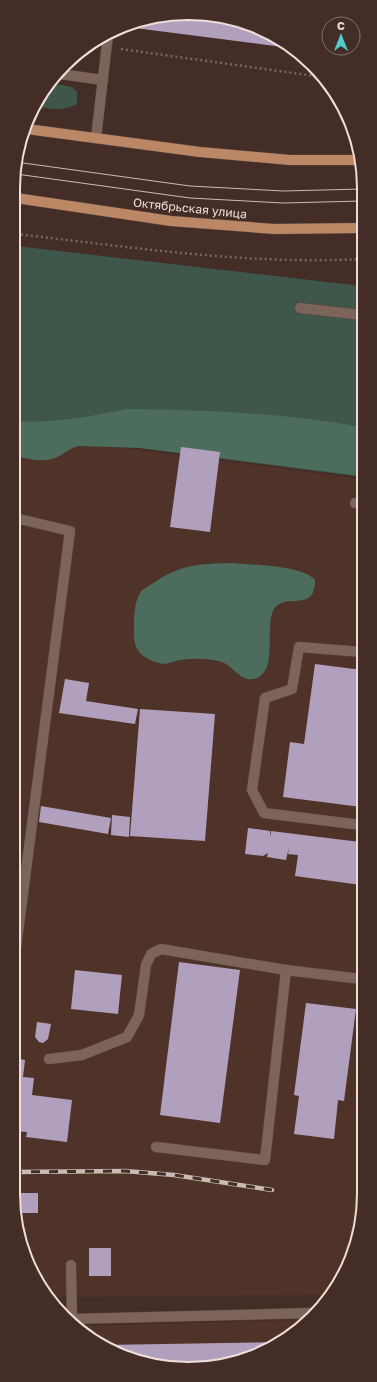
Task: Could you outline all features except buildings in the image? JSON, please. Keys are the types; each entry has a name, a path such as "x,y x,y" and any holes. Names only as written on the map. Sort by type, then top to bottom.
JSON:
{"main road":[{"path":"31,129 238,156 290,160 355,160"},
{"name":"Октябрьская улица","path":"20,199 171,221 274,229 357,228"}],"street":[{"path":"96,138 108,41"},
{"path":"64,75 103,80"},
{"path":"300,308 357,314"},
{"path":"20,519 70,531 20,917"},
{"path":"357,652 299,648 292,689 265,698 252,790 264,813 357,825"},
{"path":"48,1060 82,1055 127,1037 139,1015 146,965 151,954 161,949 286,970 357,979"},
{"path":"156,1147 265,1160 286,970"},
{"path":"70,1314 71,1265"},
{"path":"76,1319 308,1313"}],"path":[{"path":"107,47 314,76"},
{"path":"20,234 213,257 317,261 357,259"}],"shaded area":[{"path":"20,435 357,478 357,1205 354,1226 348,1248 340,1268 323,1295 56,1297 37,1268 29,1248 23,1226 20,1205"},
{"path":"300,1320 282,1334 263,1345 243,1353 223,1359 133,1352 114,1345 84,1326"}],"green space":[{"path":"57,84 72,87 77,92 77,104 62,109 41,108"},
{"path":"20,246 357,285 357,476 20,433"},
{"path":"128,409 187,410 275,415 357,426 357,475 141,448 79,446 49,460 20,457 20,421 45,421 85,417"},
{"path":"232,563 264,565 299,571 309,575 315,580 314,591 310,597 305,600 284,602 278,605 273,611 270,627 268,665 259,677 248,679 222,662 207,659 180,660 162,664 149,659 139,651 134,640 134,615 135,606 142,590 172,572 190,566"}],"tram line":[{"path":"22,163 190,186 283,191 357,189"},
{"path":"20,175 190,198 283,203 357,201"}],"railway":[{"path":"20,1172 125,1171 174,1175 272,1190"}]}
